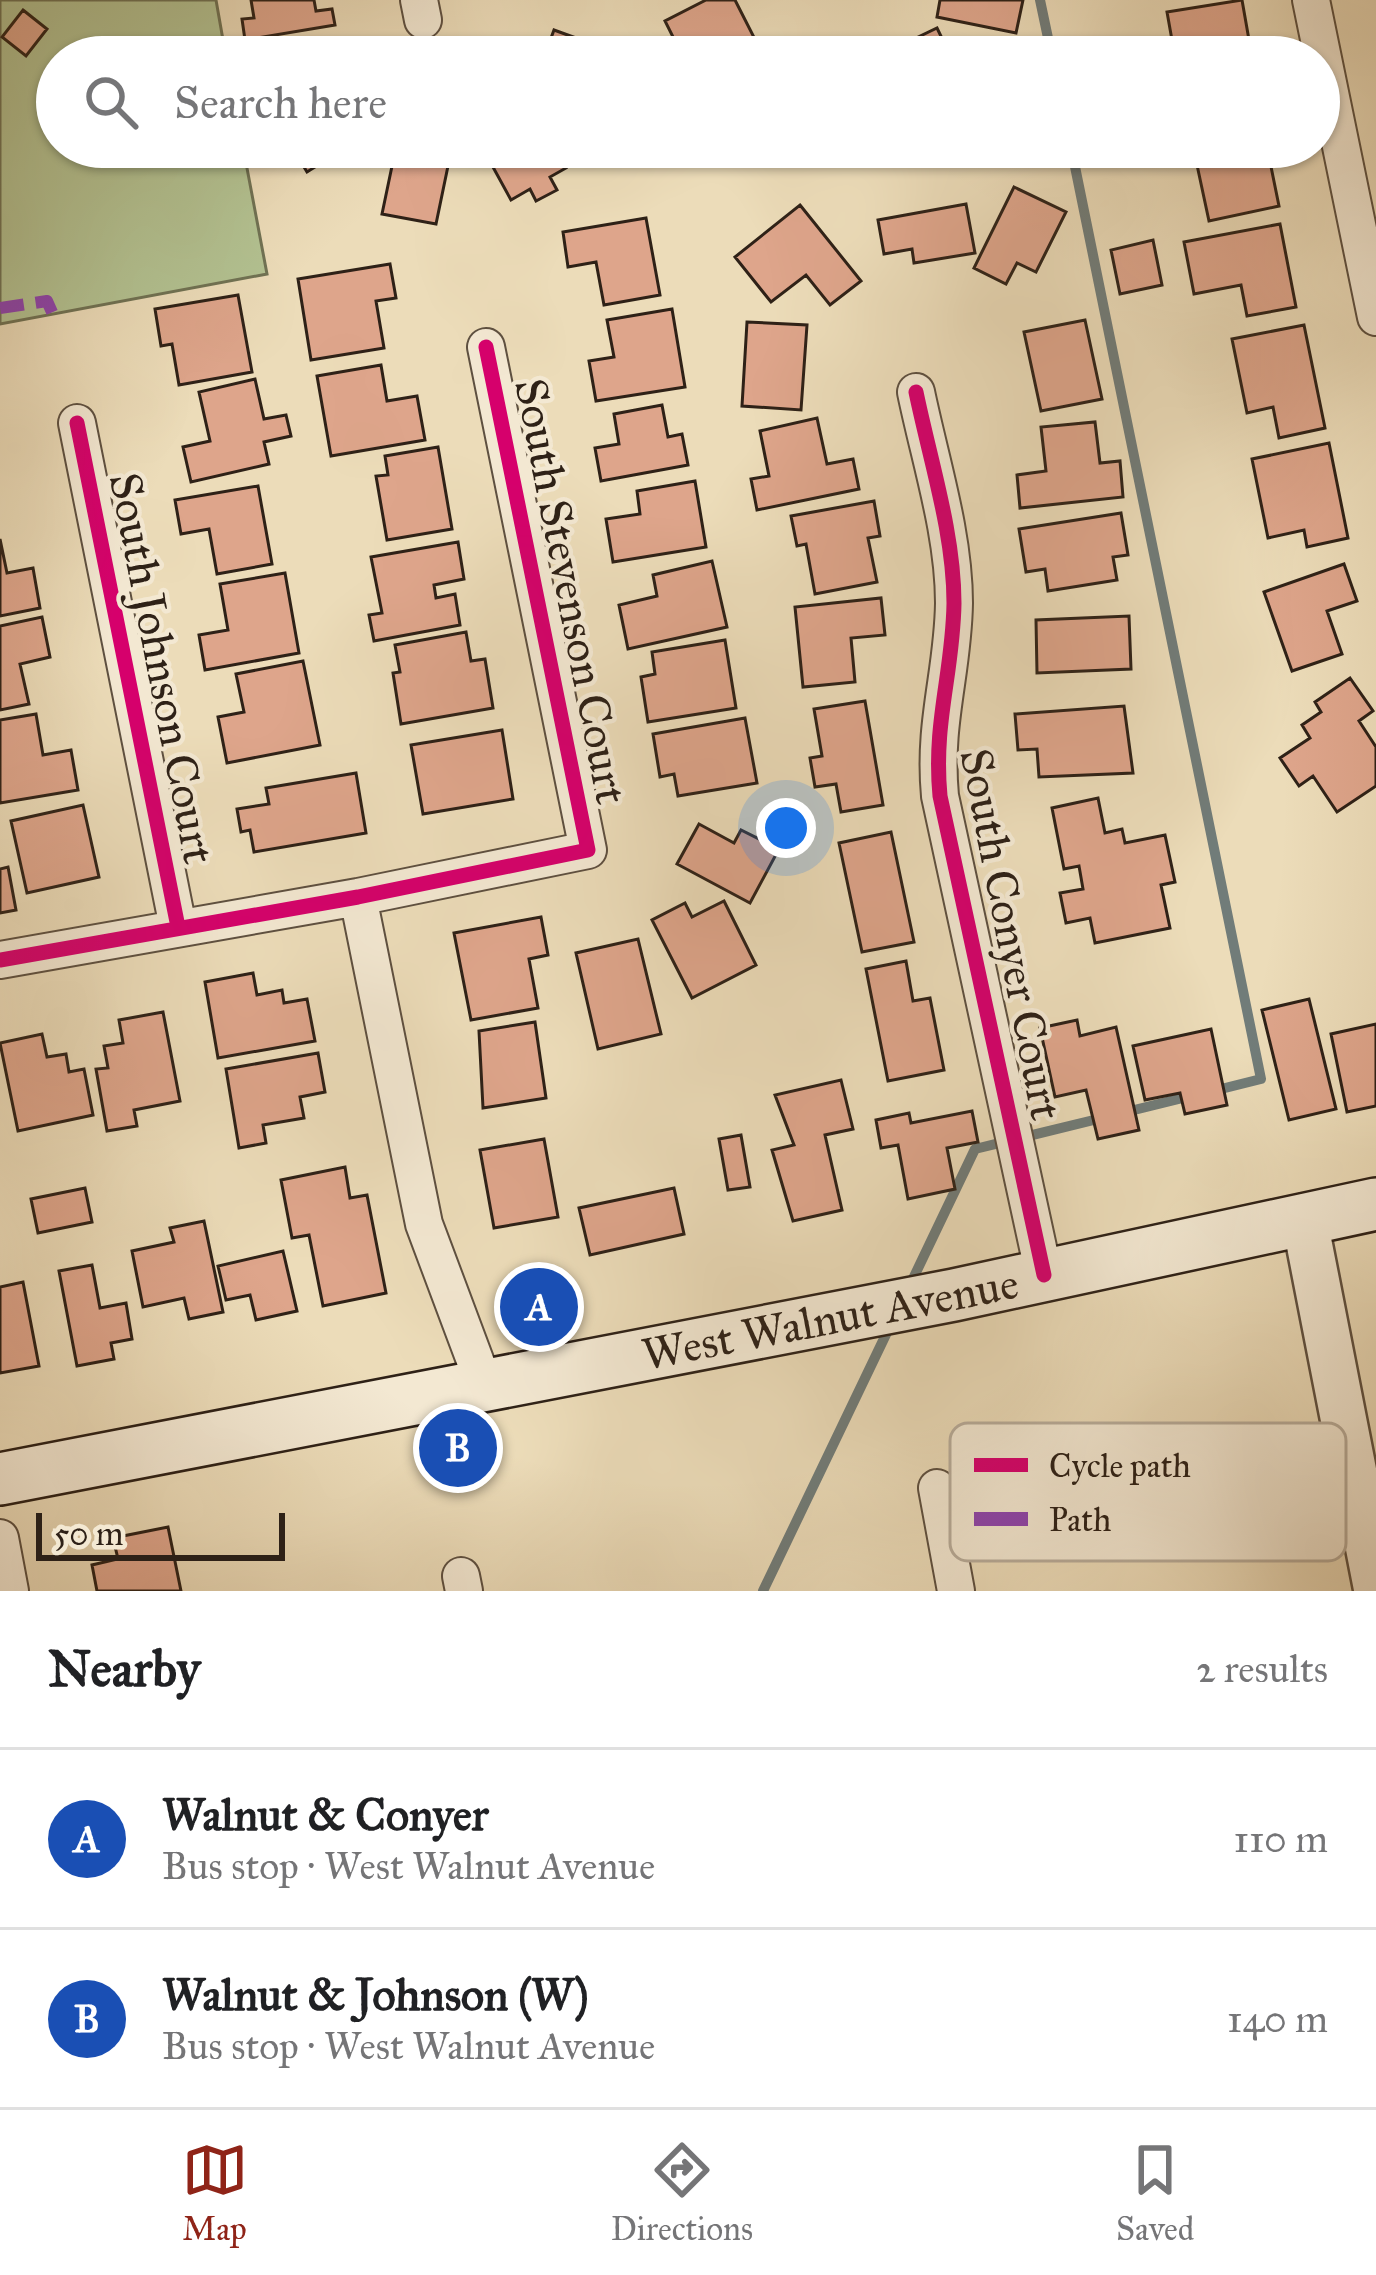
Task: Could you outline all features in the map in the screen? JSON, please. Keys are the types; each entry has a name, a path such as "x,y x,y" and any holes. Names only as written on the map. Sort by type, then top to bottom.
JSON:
{"main road":[{"name":"West Walnut Avenue","path":"0,1479 485,1387 1376,1204"}],"street":[{"path":"1311,0 1320,36"},
{"path":"1340,118 1368,232 1376,316"},
{"name":"South Stevenson Court","path":"358,897 588,850 486,347"},
{"name":"South Conyer Court","path":"916,392 952,566 952,635 936,724 940,796 1045,1275"},
{"name":"South Johnson Court","path":"77,423 178,927"},
{"path":"0,960 358,897 424,1224 485,1387"},
{"path":"1304,1217 1344,1423"},
{"path":"1346,1432 1376,1586"},
{"path":"937,1487 950,1558"},
{"path":"0,1538 10,1591"},
{"path":"951,1561 956,1591"}],"green space":[{"path":"0,0 216,0 222,36 36,36 36,168 247,168 267,274 0,324"}],"building":[{"path":"251,0 314,0 316,11 332,9 335,25 244,36 242,19 254,18"},
{"path":"706,0 735,0 753,36 672,36 665,21"},
{"path":"940,0 1023,0 1016,33 937,17"},
{"path":"1242,0 1248,36 1171,36 1167,12"},
{"path":"23,10 47,29 36,36 26,56 2,37"},
{"path":"392,168 448,168 436,224 382,214"},
{"path":"493,168 566,168 550,177 557,190 536,201 530,189 511,200"},
{"path":"1198,168 1271,168 1279,206 1209,221"},
{"path":"1014,187 1066,212 1036,272 1017,263 1006,284 974,268"},
{"path":"966,204 975,253 914,263 912,249 884,254 878,220"},
{"path":"800,205 861,281 830,305 806,275 771,302 735,257"},
{"path":"646,218 660,295 604,305 596,262 568,267 563,232"},
{"path":"1280,224 1296,307 1247,316 1241,285 1194,294 1184,242"},
{"path":"1153,240 1162,285 1120,294 1111,250"},
{"path":"390,264 396,298 376,301 384,348 311,360 298,279"},
{"path":"238,295 252,372 179,385 172,344 161,346 155,309"},
{"path":"672,309 685,387 596,401 589,361 614,357 607,320"},
{"path":"1085,320 1102,399 1041,411 1024,332"},
{"path":"747,322 807,325 801,410 742,406"},
{"path":"1304,325 1325,428 1279,438 1273,407 1247,413 1232,339"},
{"path":"381,365 387,401 417,396 425,440 331,456 317,376"},
{"path":"255,379 264,419 286,415 291,436 264,442 269,464 191,482 183,447 210,441 199,392"},
{"path":"662,405 668,437 682,434 688,465 601,481 595,448 619,444 614,414"},
{"path":"817,418 827,464 853,459 859,489 757,510 751,479 769,476 760,431"},
{"path":"1095,422 1100,463 1120,461 1123,497 1020,508 1017,475 1046,471 1041,427"},
{"path":"1329,443 1348,538 1307,547 1304,530 1268,538 1252,459"},
{"path":"438,447 452,529 387,540 376,476 388,475 385,456"},
{"path":"695,481 706,547 613,562 606,519 640,514 637,491"},
{"path":"258,486 272,564 217,574 209,529 181,534 175,500"},
{"path":"874,501 880,536 868,538 877,582 815,594 806,544 797,546 791,516"},
{"path":"1121,513 1128,555 1113,557 1117,580 1048,591 1045,569 1026,572 1019,529"},
{"path":"0,539 7,573 33,568 40,608 0,616"},
{"path":"458,542 464,579 434,585 436,598 455,594 460,625 374,641 369,615 382,613 371,557"},
{"path":"712,561 727,627 628,649 619,605 657,596 653,575"},
{"path":"1344,564 1357,601 1327,611 1342,654 1292,671 1264,592"},
{"path":"285,573 299,653 205,670 199,635 228,630 220,584"},
{"path":"881,598 885,635 851,638 855,682 803,687 795,607"},
{"path":"1129,616 1131,669 1037,673 1036,620"},
{"path":"42,617 50,657 20,664 29,704 0,710 0,626"},
{"path":"466,632 471,661 485,659 493,708 401,724 393,673 400,672 395,645"},
{"path":"725,640 736,708 648,722 641,677 655,674 652,652"},
{"path":"303,661 320,745 227,763 218,717 244,712 236,674"},
{"path":"1350,678 1373,711 1359,721 1376,747 1376,786 1337,812 1313,776 1299,786 1280,758 1310,738 1302,725 1321,712 1315,702"},
{"path":"865,701 883,805 841,812 836,784 815,787 810,758 822,756 814,709"},
{"path":"1124,706 1133,773 1039,777 1037,749 1018,750 1015,714"},
{"path":"36,714 43,755 71,750 78,790 0,803 0,720"},
{"path":"745,718 757,783 678,796 674,774 660,777 653,734"},
{"path":"502,730 513,799 423,814 411,745"},
{"path":"356,773 366,833 254,852 250,830 241,832 237,809 269,804 266,788"},
{"path":"1098,798 1105,833 1122,829 1125,843 1165,835 1175,882 1161,885 1170,928 1095,943 1090,918 1066,923 1060,893 1083,889 1079,866 1064,869 1052,808"},
{"path":"83,805 99,877 27,893 11,821"},
{"path":"699,824 734,843 741,830 779,849 750,903 677,864"},
{"path":"891,832 914,942 862,952 839,843"},
{"path":"8,867 16,910 0,913 0,869"},
{"path":"724,901 756,965 692,998 652,920 685,903 692,917"},
{"path":"541,917 548,955 529,959 538,1008 471,1020 454,933"},
{"path":"638,939 661,1034 598,1049 576,953"},
{"path":"906,961 913,1001 930,998 944,1070 888,1081 866,969"},
{"path":"253,973 257,995 282,990 284,1003 307,999 315,1041 218,1058 205,982"},
{"path":"1309,999 1336,1109 1289,1120 1262,1010"},
{"path":"163,1012 180,1101 134,1110 137,1126 107,1131 96,1069 108,1068 104,1046 123,1043 119,1020"},
{"path":"1077,1020 1080,1036 1116,1027 1139,1130 1098,1139 1086,1090 1055,1097 1040,1028"},
{"path":"535,1022 546,1098 483,1108 479,1031"},
{"path":"1376,1024 1376,1106 1347,1112 1331,1034"},
{"path":"1211,1029 1227,1105 1185,1114 1180,1093 1145,1100 1133,1046"},
{"path":"42,1034 47,1057 66,1054 69,1072 84,1069 93,1115 18,1131 0,1043"},
{"path":"318,1053 325,1092 300,1097 304,1118 263,1125 266,1143 239,1148 226,1069"},
{"path":"841,1080 853,1129 825,1135 842,1210 793,1221 772,1150 794,1145 775,1095"},
{"path":"972,1111 978,1142 947,1148 955,1189 908,1199 898,1145 881,1148 876,1120 909,1113 911,1123"},
{"path":"741,1135 750,1187 728,1190 719,1139"},
{"path":"544,1139 558,1217 494,1228 480,1150"},
{"path":"345,1167 350,1198 367,1195 386,1293 323,1306 309,1235 292,1238 281,1180"},
{"path":"85,1188 92,1222 38,1233 31,1199"},
{"path":"674,1188 684,1234 590,1255 579,1208"},
{"path":"204,1221 223,1312 189,1319 184,1298 143,1307 132,1251 174,1242 170,1228"},
{"path":"283,1251 297,1311 256,1320 250,1295 226,1300 218,1266"},
{"path":"92,1265 100,1308 126,1303 132,1339 111,1343 114,1359 77,1366 59,1271"},
{"path":"23,1282 39,1366 0,1373 0,1287"},
{"path":"168,1527 181,1591 97,1591 92,1565 118,1559 113,1538"}],"waterway":[{"path":"1040,0 1048,36"},
{"path":"1075,168 1261,1079 1213,1091"},
{"path":"1126,1112 1195,1095"},
{"path":"910,1285 975,1149 1102,1118"},
{"path":"763,1591 891,1324"}],"marked path":[{"path":"0,308 47,301 56,321"}],"cycle path":[{"path":"0,960 358,897 588,850 486,347"},
{"path":"916,392 946,523 953,577 953,628 939,744 940,796 1044,1275"},
{"path":"77,423 178,927"}],"place":[{"name":"Walnut & Conyer","path":"539,1307"},
{"name":"Walnut & Johnson (W)","path":"458,1448"}]}
